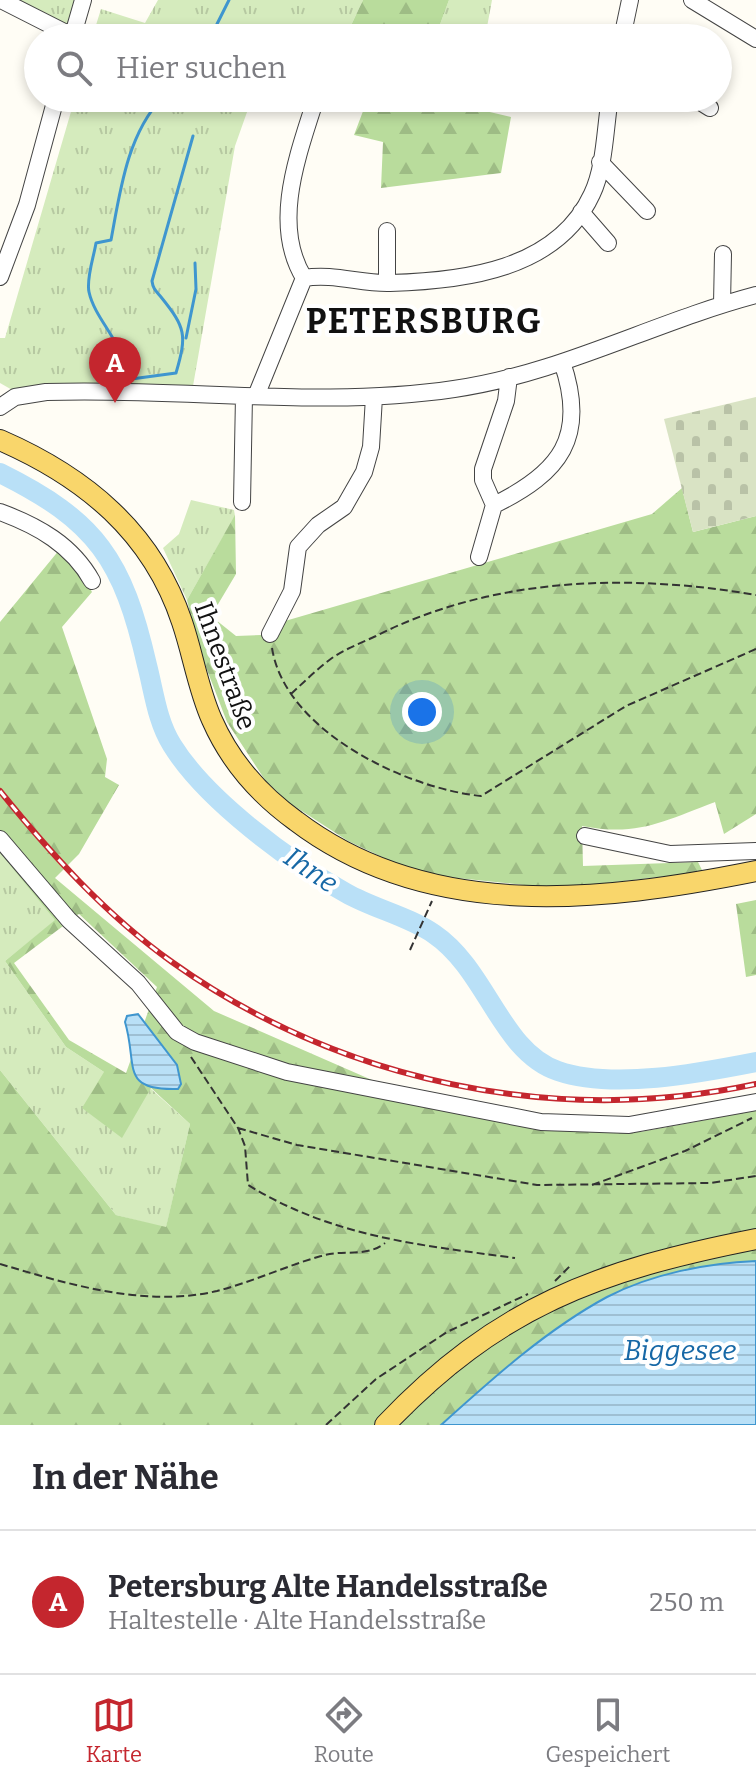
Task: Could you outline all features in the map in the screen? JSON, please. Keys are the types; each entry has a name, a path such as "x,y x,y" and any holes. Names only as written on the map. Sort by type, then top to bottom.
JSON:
{"main road":[{"name":"Ihnestraße","path":"0,440 77,481 126,522 143,543 172,595 201,691 223,743 262,793 315,836 345,853 409,879 443,888 520,896 604,895 751,862"},
{"path":"385,1425 444,1368 540,1304 587,1282 627,1269 756,1239"}],"street":[{"path":"1,0 47,24"},
{"path":"76,24 83,0"},
{"path":"625,24 630,0"},
{"path":"692,0 731,24"},
{"path":"732,24 756,39"},
{"path":"0,277 27,205 52,112"},
{"path":"242,502 250,396 304,278 288,243 288,212 313,112"},
{"path":"304,278 322,275 387,283 444,279 511,265 550,246 581,212 593,193 608,112"},
{"path":"600,162 647,211"},
{"path":"581,212 608,243"},
{"path":"387,231 387,283"},
{"path":"722,304 723,254"},
{"path":"0,407 15,397 46,392 374,397 456,389 562,362 722,304 756,295"},
{"path":"494,505 544,475 569,440 572,403 562,362"},
{"path":"479,557 494,505 483,480 483,469 506,401 509,377"},
{"path":"270,634 292,591 298,547 318,525 344,507 364,472 371,447 374,397"},
{"path":"0,512 57,540 83,565 92,581"},
{"path":"585,836 670,854 751,862"},
{"path":"0,839 69,920 138,983 177,1032 195,1042 287,1072 541,1122 629,1125 756,1102"}],"path":[{"path":"290,695 333,658 418,615 465,599 556,586 667,582 756,595"},
{"path":"270,634 275,667 290,695 359,756 396,774 481,796 626,706 756,649"},
{"path":"410,950 430,902"},
{"path":"177,1032 238,1128 245,1146 248,1185 313,1217 387,1241 515,1258"},
{"path":"587,1187 674,1156 756,1115"},
{"path":"238,1128 297,1145 537,1185 587,1187 710,1183 756,1176"},
{"path":"0,1264 125,1296 214,1292 328,1254 376,1250 387,1241"},
{"path":"555,1281 571,1265"},
{"path":"326,1425 376,1379 447,1332 528,1294"}],"green space":[{"path":"10,0 77,0 70,24 59,24"},
{"path":"158,0 363,0 352,24 96,24 101,9 145,23"},
{"path":"363,0 449,0 440,24 352,24"},
{"path":"449,0 492,0 488,24 440,24"},
{"path":"71,112 247,112 235,146 193,386 14,391 0,383 0,338 5,338"},
{"path":"363,112 490,112 511,117 501,173 381,188 383,142 354,135"},
{"path":"756,397 756,516 693,532 664,419"},
{"path":"682,488 693,532 756,516 756,814 724,834 715,802 665,821 635,828 619,830 582,826 583,866 698,862 703,872 581,886 543,887 418,874 348,841 288,802 265,780 227,722 199,649 187,600 235,515 236,574 211,616 236,636 261,635 285,621 652,514"},
{"path":"191,500 234,510 235,516 187,600 163,548 179,534"},
{"path":"60,549 78,567 92,592 62,627 107,759 105,777 119,785 79,854 55,878 214,1011 436,1108 533,1126 640,1132 716,1118 756,1100 756,1261 680,1272 642,1282 607,1297 541,1340 441,1425 0,1425 0,1070 116,1215 166,1227 190,1124 151,1088 122,1138 82,1108 104,1072 66,1047 5,961 55,920 0,853 0,622","holes":["79,914 157,987 126,1073 69,1040 14,963"]},
{"path":"0,853 56,920 5,961 66,1047 104,1072 150,1088 190,1124 166,1228 116,1215 0,1070"},
{"path":"756,900 756,975 746,977 736,904"}],"water":[{"path":"138,1014 177,1065 181,1084 178,1089 147,1085 134,1072 125,1022 127,1016"},
{"name":"Biggesee","path":"756,1261 756,1425 441,1425 541,1340 607,1297 680,1271"}],"waterway":[{"path":"217,24 229,0"},
{"path":"123,384 122,359 93,304 88,287 89,274 96,243 111,240 127,165 151,112"},
{"path":"124,380 176,373 182,349 182,332 152,281 193,136"},
{"path":"186,338 196,289 195,263"},
{"name":"Ihne","path":"0,473 61,508 101,548 128,597 167,736 206,787 251,828 300,865 357,899 434,934 468,968 508,1029 538,1061 558,1071 604,1079 657,1078 756,1062"}],"railway":[{"path":"0,791 80,882 148,944 237,1003 306,1038 378,1065 452,1084 527,1096 604,1100 680,1096 756,1084"}],"place":[{"name":"Petersburg Alte Handelsstraße","path":"115,403"}],"district":[{"name":"PETERSBURG","path":"424,321"}]}
